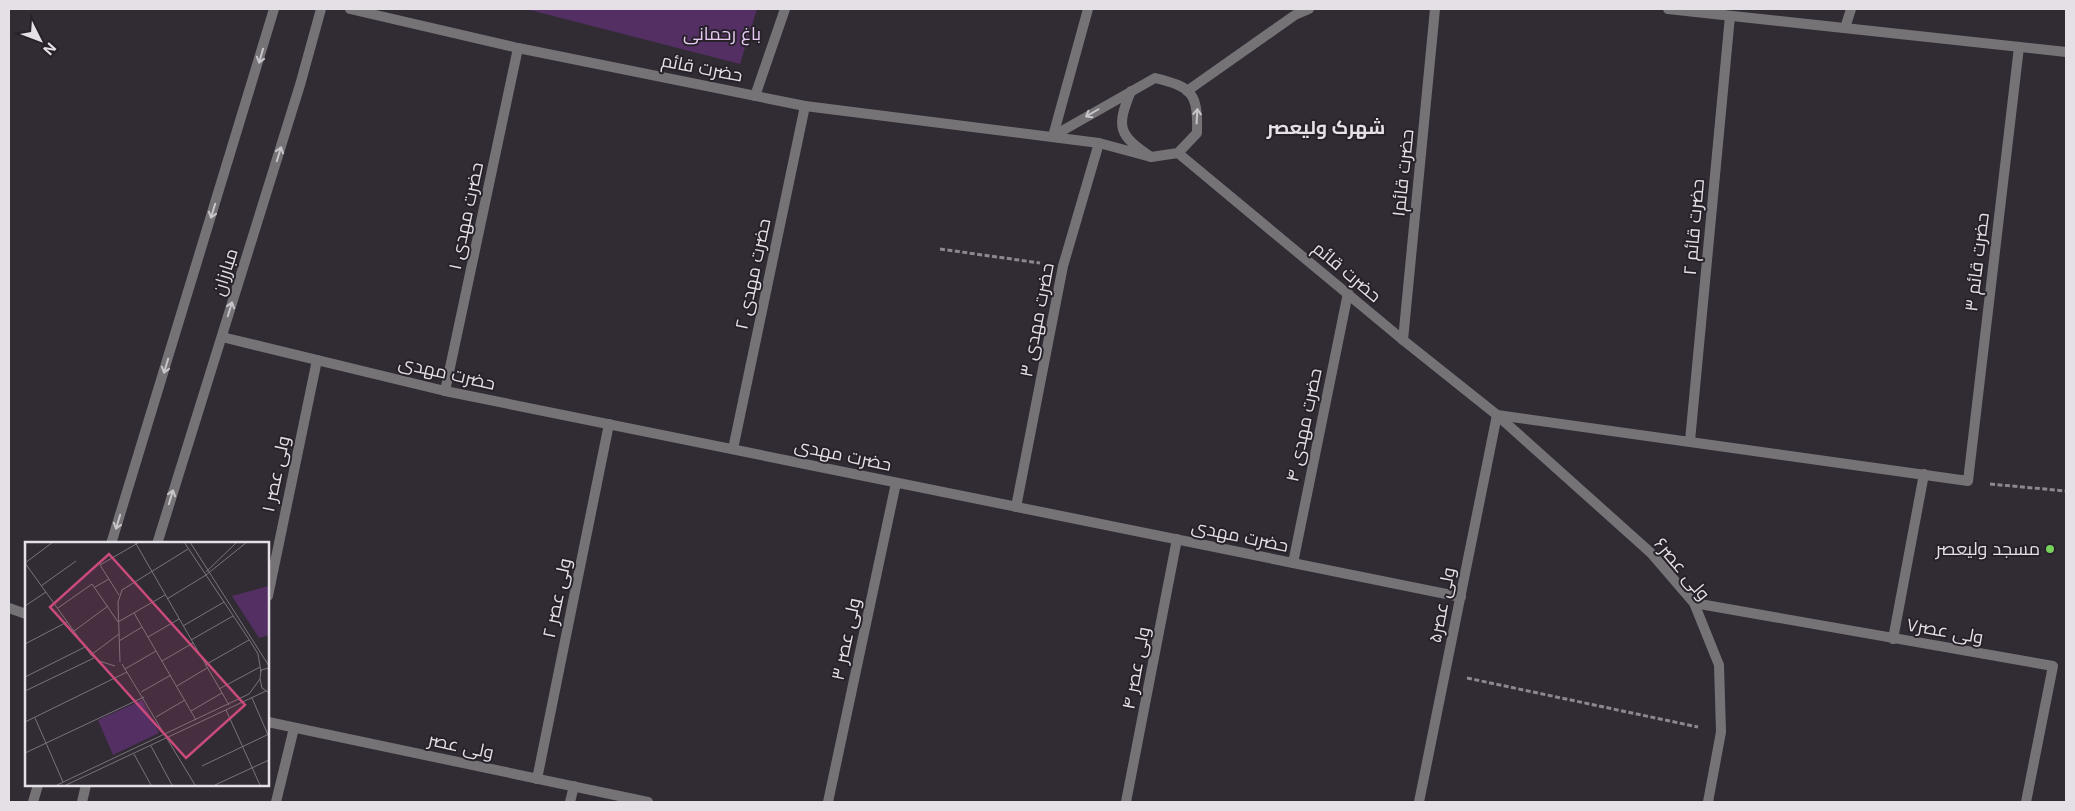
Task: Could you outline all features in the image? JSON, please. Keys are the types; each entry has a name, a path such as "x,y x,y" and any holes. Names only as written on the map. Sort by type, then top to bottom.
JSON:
{"street":[{"name":"مبارزان","path":"113,542 274,9"},
{"name":"مبارزان","path":"157,542 222,337 322,9"},
{"name":"حضرت قائم","path":"350,9 518,48 805,106 1053,136 1099,143 1151,157"},
{"path":"755,96 785,9"},
{"path":"1053,136 1088,9"},
{"path":"1187,91 1295,15 1309,9"},
{"name":"حضرت قائم۱","path":"1402,340 1435,9"},
{"path":"1668,9 2066,52"},
{"path":"1846,28 1851,9"},
{"name":"حضرت قائم ۲","path":"1690,442 1730,16"},
{"name":"حضرت قائم ۳","path":"1968,482 2019,47"},
{"name":"حضرت مهدی ۱","path":"445,391 518,48"},
{"path":"1053,136 1131,91 1155,78 1182,85 1187,91 1198,106 1197,133 1178,153 1151,157 1128,142 1120,116 1131,91"},
{"name":"حضرت مهدی ۲","path":"733,449 805,106"},
{"name":"حضرت مهدی ۳","path":"1016,507 1063,266 1099,143"},
{"name":"حضرت قائم","path":"1178,153 1402,340 1496,414"},
{"name":"حضرت مهدی ۴","path":"1293,563 1348,293"},
{"name":"حضرت مهدی","path":"222,337 445,391 1461,597"},
{"name":"ولی عصر ۱","path":"269,591 317,360"},
{"path":"1496,414 1924,474 1968,482"},
{"name":"ولی عصر۵","path":"1419,802 1496,414"},
{"name":"ولی عصر۶","path":"1496,414 1651,553 1694,603 1719,665 1721,732 1708,802"},
{"name":"ولی عصر ۲","path":"537,779 610,424"},
{"path":"1893,639 1924,474"},
{"name":"ولی عصر ۳","path":"828,802 896,482"},
{"name":"ولی عصر ۴","path":"1126,802 1177,539"},
{"name":"ولی عصر۷","path":"1694,603 2053,666 2026,802"},
{"path":"9,608 25,614"},
{"name":"ولی عصر","path":"269,722 648,802"},
{"path":"276,802 294,728"},
{"path":"33,802 38,786"},
{"path":"82,802 86,786"},
{"path":"570,802 574,786"}],"path":[{"path":"940,249 1063,266"},
{"path":"1968,482 2066,491"},
{"path":"1445,673 1721,732"}],"green space":[{"name":"باغ رحمانی","path":"526,9 757,9 740,64"}],"place":[{"name":"مسجد ولیعصر","path":"2050,549"}],"district":[{"name":"شهرک ولیعصر","path":"1326,127"}]}
